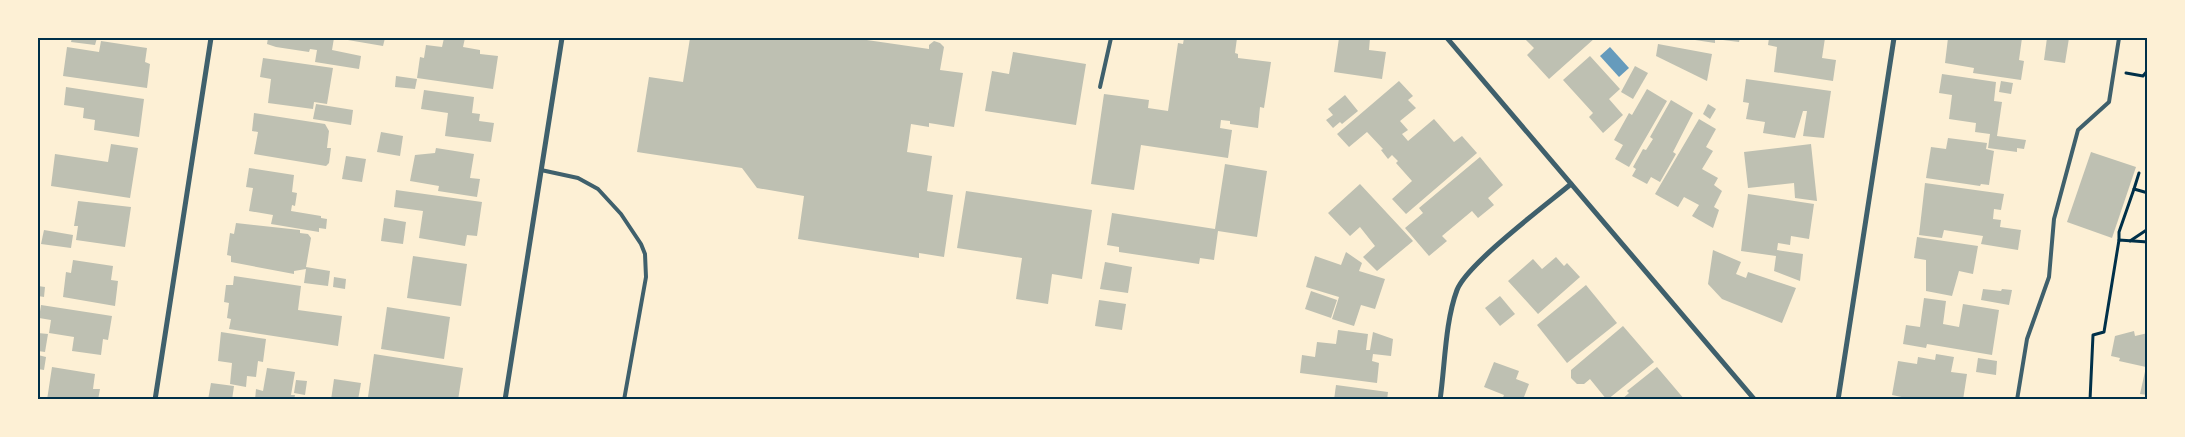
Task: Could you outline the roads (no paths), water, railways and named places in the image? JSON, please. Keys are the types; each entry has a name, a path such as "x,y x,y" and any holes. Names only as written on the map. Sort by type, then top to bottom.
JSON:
{"street":[{"path":"155,400 211,38"},
{"path":"505,400 562,38"},
{"path":"1447,38 1755,400"},
{"path":"1838,400 1894,38"},
{"path":"1440,400 1451,318 1458,288 1474,267 1571,184"}],"lane":[{"path":"1100,87 1112,38"},
{"path":"2016,400 2027,339 2049,277 2054,219 2078,130 2109,102 2119,38"},
{"path":"541,170 578,178 598,189 621,214 642,244 645,254 646,277 624,400"}],"water":[{"path":"1610,47 1629,68 1619,77 1600,56"}]}
